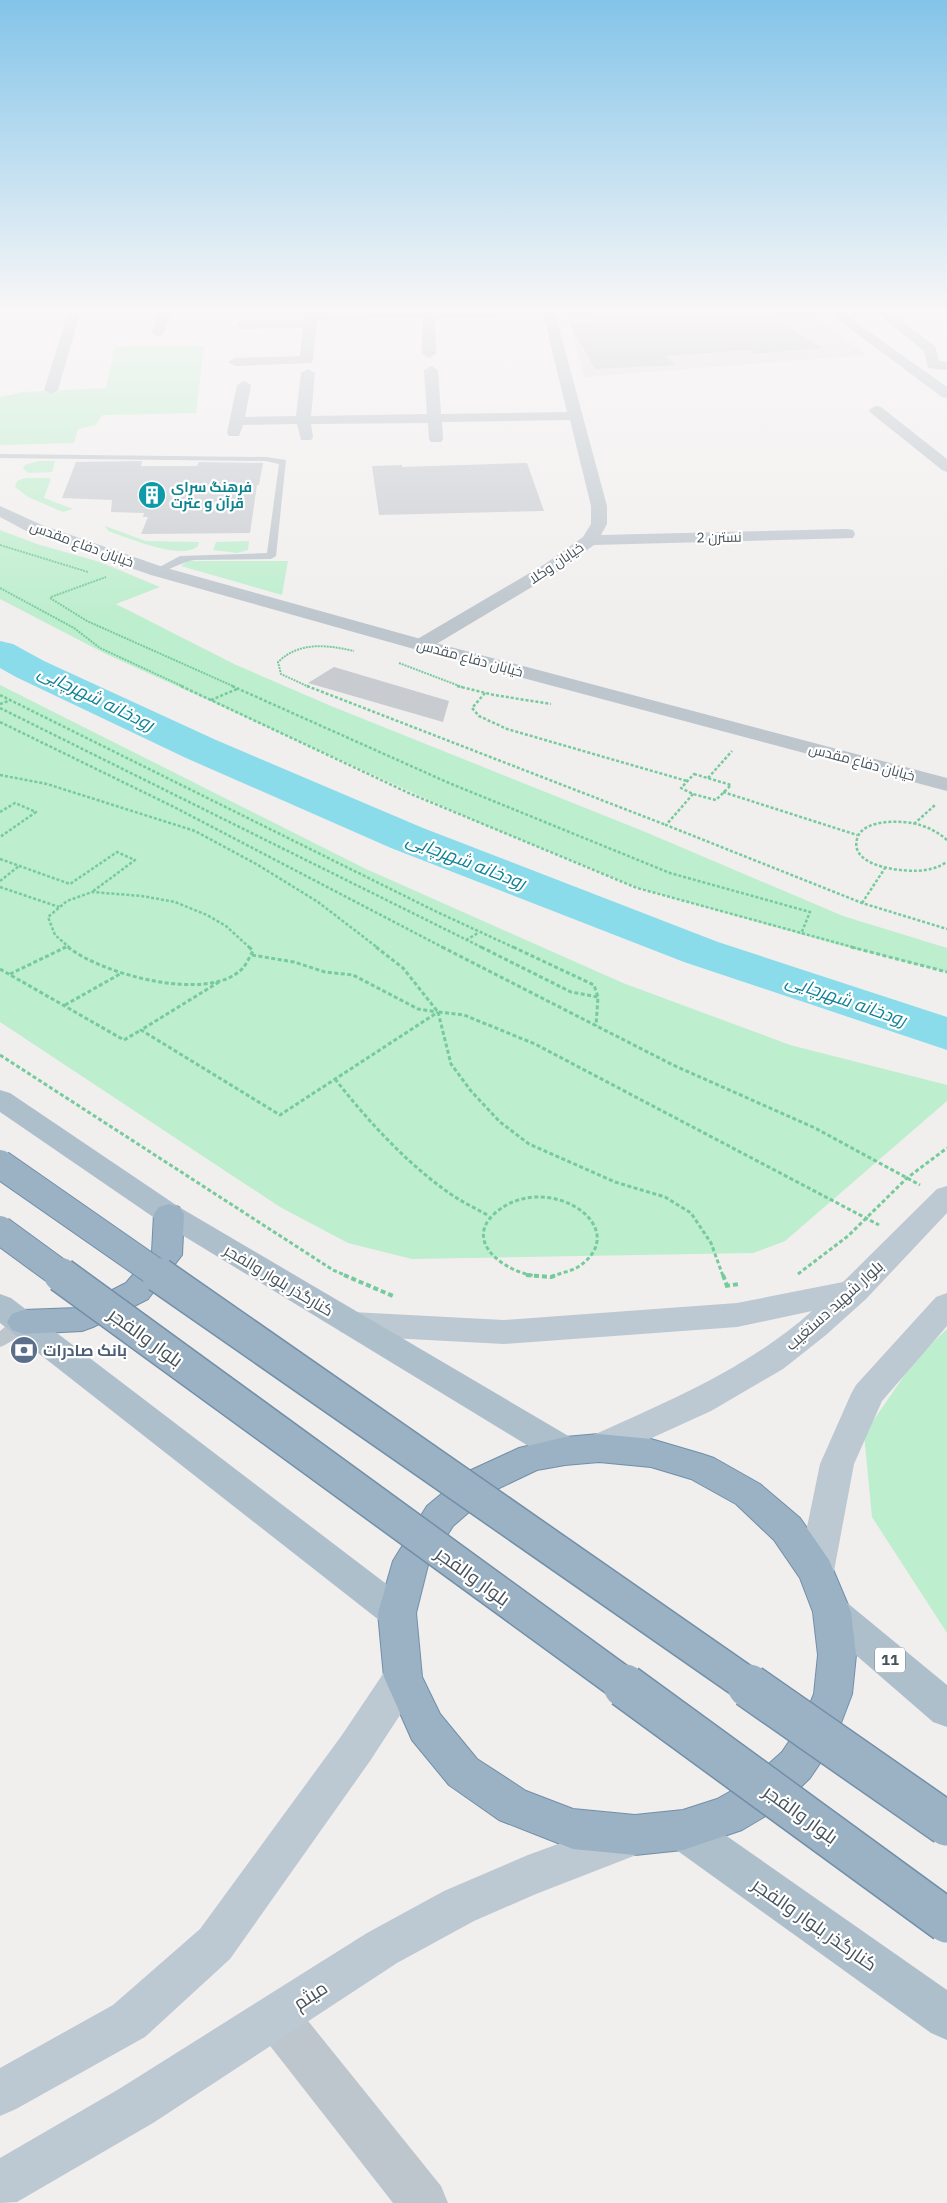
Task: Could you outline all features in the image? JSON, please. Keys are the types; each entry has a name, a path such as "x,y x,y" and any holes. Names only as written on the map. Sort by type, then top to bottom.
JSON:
{"highway":[{"path":"0,1164 947,1824"},
{"path":"8,1323 82,1319 137,1291 167,1255 169,1214"},
{"name":"بلوار والفجر","path":"0,1230 947,1921"},
{"path":"582,1449 651,1452 693,1465 748,1494 787,1529 816,1571 832,1612 837,1655 832,1694 819,1731 801,1758 765,1794 727,1816 683,1830 635,1836 572,1828 513,1806 463,1772 426,1727 403,1677 397,1614 410,1561 440,1516 481,1481 532,1458 582,1449"}],"main road":[{"name":"کنارگذر بلوار والفجر","path":"0,1099 169,1214 352,1324 582,1449"},
{"name":"بلوار شهید دستغیب","path":"582,1449 730,1386 793,1345 855,1291 946,1197"},
{"path":"352,1324 504,1332 737,1315 855,1291"},
{"path":"816,1571 837,1464 868,1394 947,1305"},
{"path":"8,1323 397,1614"},
{"name":"11","path":"832,1612 947,1709"},
{"path":"0,2093 129,2021 214,1944 356,1748 403,1677"},
{"name":"کنارگذر بلوار والفجر","path":"683,1830 947,2018"},
{"name":"میثم","path":"0,2185 136,2106 382,1948 459,1906 528,1876 635,1836"}],"street":[{"path":"237,416 235,427 303,420 576,416"},
{"path":"303,416 306,438"},
{"name":"خیابان وکلا","path":"421,645 551,568 590,540 599,524 599,506 576,416"},
{"path":"883,416 947,468"},
{"path":"433,418 436,439"},
{"name":"خیابان دفاع مقدس","path":"0,511 36,529 157,571 421,645 947,784"},
{"name":"نسترن 2","path":"590,540 847,534"},
{"path":"276,2017 424,2203"}],"lane":[{"path":"0,456 266,459 283,462 271,556 194,557 180,559 157,571"}],"path":[{"path":"0,545 105,577 50,598 87,621 449,783 670,873 810,912 801,934"},
{"path":"0,588 74,628 100,648 210,700 411,794 637,888 801,934 947,972"},
{"path":"355,651 328,644 306,646 285,653 278,662 281,674 316,690 862,903 947,930"},
{"path":"393,661 457,686 551,704"},
{"path":"210,700 238,689"},
{"path":"486,693 472,708 479,716 500,726 687,781"},
{"path":"0,694 478,932 594,985 598,997 596,1026"},
{"path":"0,706 12,700"},
{"path":"0,706 571,992 598,997"},
{"path":"0,722 174,807 673,1065 815,1128 946,1197"},
{"path":"708,778 731,751 740,753"},
{"path":"694,774 708,778 731,785 716,800 693,794 681,788 694,774"},
{"path":"0,775 46,784 195,831 258,865 318,902 404,968 438,1012 451,1064 471,1091 500,1122 529,1144 615,1182 665,1197 691,1213 710,1243 737,1315"},
{"path":"723,792 857,835"},
{"path":"666,825 693,794"},
{"path":"926,802 941,806"},
{"path":"0,812 14,803 36,812 0,836"},
{"path":"914,824 935,804"},
{"path":"947,840 929,828 900,822 873,825 864,829 857,835 856,842 858,849 864,856 885,868 917,872 932,870 947,862"},
{"path":"0,859 70,884 117,852 135,860 92,892 67,901 48,917 56,936 83,959 121,974 168,984 203,984 223,980"},
{"path":"0,881 19,866"},
{"path":"862,903 885,868"},
{"path":"0,887 60,907"},
{"path":"0,969 124,1040 241,971 249,963 253,951 222,923 181,904 132,893 92,892"},
{"path":"466,940 478,932"},
{"path":"10,974 68,946"},
{"path":"252,955 294,962 325,972 353,975 418,1009 464,1015 535,1044 906,1239"},
{"path":"64,1005 121,974"},
{"path":"142,1030 280,1115 438,1012"},
{"path":"0,1055 333,1270 387,1295 396,1297"},
{"path":"335,1079 380,1133 453,1196 489,1216"},
{"path":"797,1275 848,1236 907,1178 947,1148"},
{"path":"534,1196 553,1197 571,1203 585,1212 594,1224 598,1238 594,1252 585,1263 571,1271 553,1276 534,1276 516,1272 501,1265 489,1254 483,1241 483,1228 489,1216 500,1206 516,1199 534,1196"},
{"path":"717,1286 745,1284"}],"green space":[{"path":"0,416 102,416 95,425 78,429 74,443 0,445"},
{"path":"38,461 55,461 52,472 28,473 23,468 25,465"},
{"path":"25,478 51,478 44,498 73,509 63,512 28,497 15,487 17,481"},
{"path":"105,526 146,541 199,542 198,546 190,550 168,550 108,531"},
{"path":"0,530 37,544 100,562 160,587 116,604 234,664 331,706 643,831 843,916 947,948 947,972 835,944 639,888 478,822 108,655 0,599"},
{"path":"249,541 248,550 237,553 213,550 216,542"},
{"path":"187,561 288,561 282,595 181,566"},
{"path":"0,685 366,869 623,983 790,1045 947,1085 947,1101 785,1241 753,1253 412,1259 348,1243 280,1207 0,1022"},
{"path":"947,1329 947,1633 872,1517 864,1434 915,1360"}],"building":[{"name":"فرهنگ سرای قرآن و عترت","path":"142,461 141,466 197,466 199,462 263,463 259,485 257,485 250,533 141,534 148,517 143,517 144,513 111,512 112,500 62,498 76,462"},
{"path":"527,463 544,511 379,515 372,466 402,465 402,467"},
{"path":"334,667 449,701 443,722 308,683"}],"waterway":[{"name":"رودخانه شهرچایی","path":"0,652 30,669 201,749 407,838 701,952 947,1034"}],"place":[{"name":"فرهنگ سرای قرآن و عترت","path":"152,495"},
{"name":"بانک صادرات","path":"24,1350"}]}
